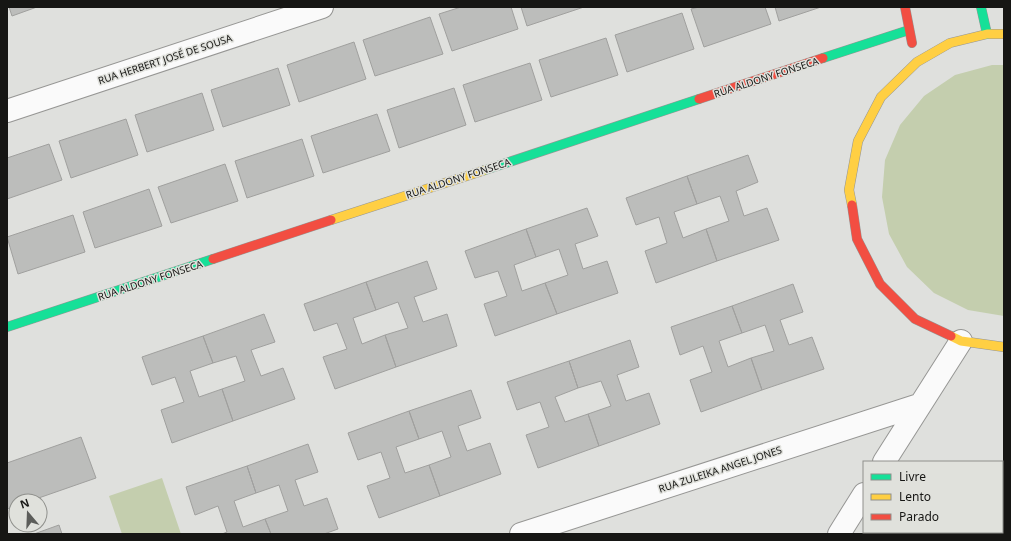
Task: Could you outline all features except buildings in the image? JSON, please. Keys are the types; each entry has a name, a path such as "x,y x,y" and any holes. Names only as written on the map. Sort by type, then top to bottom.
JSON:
{"street":[{"name":"RUA HERBERT JOSÉ DE SOUSA","path":"7,111 322,7"},
{"path":"905,7 917,62"},
{"path":"981,7 987,34"},
{"name":"RUA ALDONY FONSECA","path":"7,327 909,30"},
{"path":"1004,34 987,34 950,43 917,62 881,96 858,141 850,190 857,239 880,284 916,319 961,341 1004,347"},
{"path":"885,461 961,341"},
{"name":"RUA ZULEIKA ANGEL JONES","path":"521,534 919,405"},
{"path":"839,534 863,496"}],"green space":[{"path":"992,65 1004,65 1004,316 968,310 934,293 907,267 889,234 882,197 885,160 900,125 924,96 955,75"},
{"path":"162,478 181,534 122,534 109,496"}],"traffic: fast":[{"path":"981,7 987,34"},
{"path":"823,58 909,30"},
{"path":"485,170 699,99"},
{"path":"7,327 213,259"}],"traffic: slow":[{"path":"852,205 849,190 858,141 881,97 917,62 950,43 987,34 1004,34"},
{"path":"331,220 485,170"},
{"path":"951,336 961,341 1004,347"}],"traffic: jam":[{"path":"905,7 912,43"},
{"path":"699,99 823,58"},
{"path":"852,205 857,239 880,284 915,319 951,336"},
{"path":"213,259 331,220"}]}
